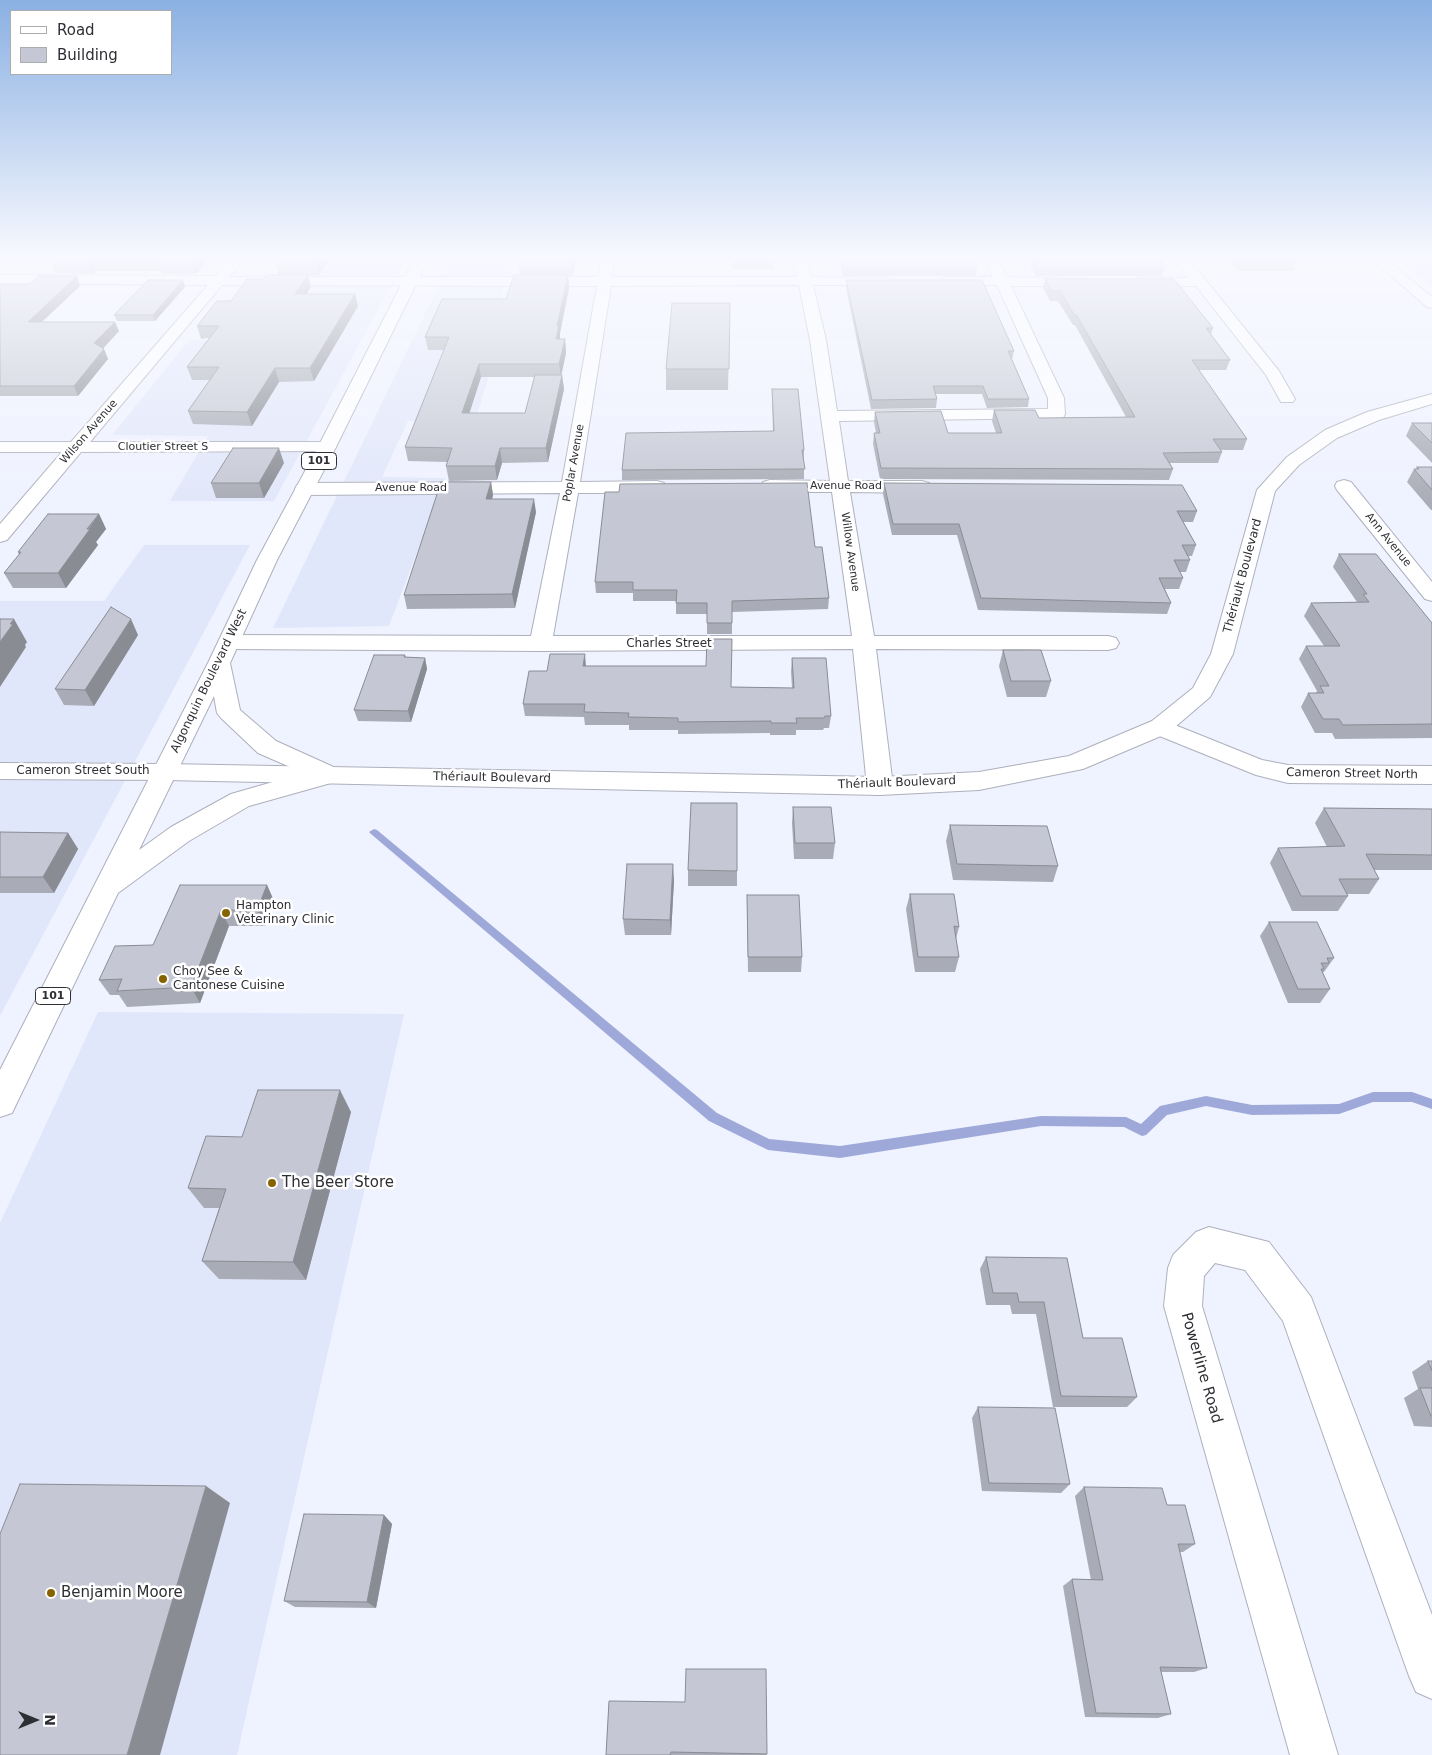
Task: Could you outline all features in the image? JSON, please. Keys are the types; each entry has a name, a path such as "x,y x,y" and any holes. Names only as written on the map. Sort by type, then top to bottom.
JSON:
{"street":[{"name":"Wilson Avenue","path":"0,536 166,342"},
{"name":"Algonquin Boulevard West","path":"0,1104 225,652 266,560 327,447 379,342"},
{"name":"Poplar Avenue","path":"540,644 570,488 595,342"},
{"name":"Willow Avenue","path":"818,342 864,644 880,786"},
{"path":"828,416 1057,414 1056,398 1030,342"},
{"path":"1248,342 1273,374 1287,399"},
{"name":"Thériault Boulevard","path":"165,772 880,786 979,781 1074,763 1160,726 1202,692 1222,654 1266,490 1294,460 1331,434 1412,402 1432,398"},
{"name":"Cloutier Street S","path":"0,448 327,447"},
{"name":"Ann Avenue","path":"1344,486 1432,595"},
{"name":"Avenue Road","path":"304,489 676,487"},
{"name":"Avenue Road","path":"754,487 939,487"},
{"name":"Charles Street","path":"225,652 540,644 1108,643"},
{"path":"225,652 229,713 267,747 329,775"},
{"name":"Cameron Street North","path":"1160,726 1256,767 1288,774 1432,775"},
{"name":"Cameron Street South","path":"0,771 165,772"},
{"path":"107,889 180,834 240,800 329,775"},
{"name":"Powerline Road","path":"1314,1755 1183,1306 1186,1268 1209,1244 1256,1255 1298,1310 1432,1676"}],"shaded area":[{"path":"187,342 360,342 274,501 170,501 208,436 112,435"},
{"path":"411,342 499,342 475,421 408,421 382,477 445,478 389,626 273,628"},
{"path":"144,545 250,545 0,1016 0,601 104,601"},
{"path":"98,1012 404,1014 237,1755 0,1755 0,1223"}],"building":[{"path":"0,342 95,342 94,343 104,349 74,386 0,386"},
{"path":"207,342 326,342 310,368 275,368 247,412 188,411 219,367 187,367"},
{"path":"447,342 564,342 559,364 479,364 462,413 525,413 535,375 562,375 546,448 500,448 495,466 446,466 452,448 405,447"},
{"path":"668,342 729,342 729,369 666,369"},
{"path":"859,342 1010,342 1014,351 1008,351 1029,399 988,399 983,386 933,386 937,399 872,400"},
{"path":"1092,342 1216,342 1230,360 1192,360 1247,439 1213,439 1222,452 1163,453 1173,469 881,468 874,433 880,433 875,412 941,411 948,433 1002,433 994,410 1035,410 1039,418 1135,417"},
{"path":"772,389 798,389 805,469 622,470 626,433 774,431"},
{"path":"1412,423 1432,423 1432,443"},
{"path":"233,448 279,448 259,483 211,483"},
{"path":"1417,467 1432,467 1432,490 1414,469 1419,469"},
{"path":"441,482 491,482 486,499 534,499 512,594 404,595"},
{"path":"807,483 815,547 822,547 829,598 732,601 732,623 707,623 707,603 676,603 677,590 633,590 633,582 595,582 605,492 619,492 620,484"},
{"path":"884,483 1182,485 1197,511 1177,511 1196,545 1182,545 1190,560 1174,560 1183,578 1159,578 1171,603 981,598 959,524 893,524"},
{"path":"48,514 99,514 58,573 4,573 21,552 18,552"},
{"path":"1339,554 1376,554 1432,623 1432,724 1343,725 1339,719 1323,719 1308,693 1324,693 1320,686 1329,686 1306,646 1340,646 1311,603 1369,602 1363,594 1367,594"},
{"path":"111,607 131,619 85,690 55,689"},
{"path":"0,619 14,619 10,624 13,624 0,642"},
{"path":"707,639 732,639 731,687 794,688 792,658 826,658 831,716 825,716 824,718 796,718 797,723 771,723 771,721 678,722 678,718 628,717 629,713 584,712 585,704 523,704 529,671 547,671 550,654 585,654 583,666 706,666"},
{"path":"1003,650 1041,650 1051,681 1011,681"},
{"path":"374,655 405,655 404,657 425,658 408,711 354,710"},
{"path":"691,803 737,803 737,871 688,870"},
{"path":"793,807 831,807 835,843 795,843"},
{"path":"1324,808 1432,809 1432,855 1366,854 1379,879 1339,879 1348,896 1301,896 1278,848 1345,846"},
{"path":"950,825 1047,826 1058,866 957,864"},
{"path":"0,832 68,833 43,877 0,877"},
{"path":"627,864 673,864 670,920 623,919"},
{"path":"180,885 267,885 257,910 221,910 191,987 117,991 122,979 99,980 115,946 153,945"},
{"path":"910,894 954,894 959,927 954,926 959,957 918,957"},
{"path":"747,895 799,895 802,957 748,957"},
{"path":"1269,922 1317,922 1334,958 1327,958 1329,963 1321,963 1324,969 1321,969 1330,989 1298,989"},
{"name":"The Beer Store","path":"258,1090 340,1090 293,1262 202,1261 226,1189 188,1188 206,1136 242,1137"},
{"path":"986,1257 1067,1258 1083,1338 1122,1338 1137,1397 1061,1396 1044,1302 1019,1302 1017,1293 993,1293"},
{"path":"1428,1361 1432,1361 1432,1371"},
{"path":"1420,1388 1432,1388 1432,1416 1431,1416"},
{"path":"978,1407 1055,1408 1070,1484 989,1483"},
{"path":"20,1484 206,1486 127,1755 0,1755 0,1534"},
{"path":"1084,1487 1162,1488 1167,1505 1185,1505 1195,1544 1178,1544 1207,1668 1160,1667 1171,1714 1096,1713 1072,1579 1103,1580"},
{"path":"304,1514 384,1515 367,1602 284,1601"},
{"path":"686,1669 766,1669 767,1754 671,1752 670,1755 606,1755 609,1701 685,1702"}],"waterway":[{"path":"374,832 713,1117 768,1144 840,1152 1041,1121 1126,1122 1142,1131 1164,1110 1206,1101 1252,1110 1339,1109 1373,1097 1412,1097 1432,1104"}],"place":[{"name":"Hampton Veterinary Clinic","path":"226,913"},
{"name":"Choy See & Cantonese Cuisine","path":"163,979"},
{"name":"The Beer Store","path":"272,1183"},
{"name":"Benjamin Moore","path":"51,1593"}]}
